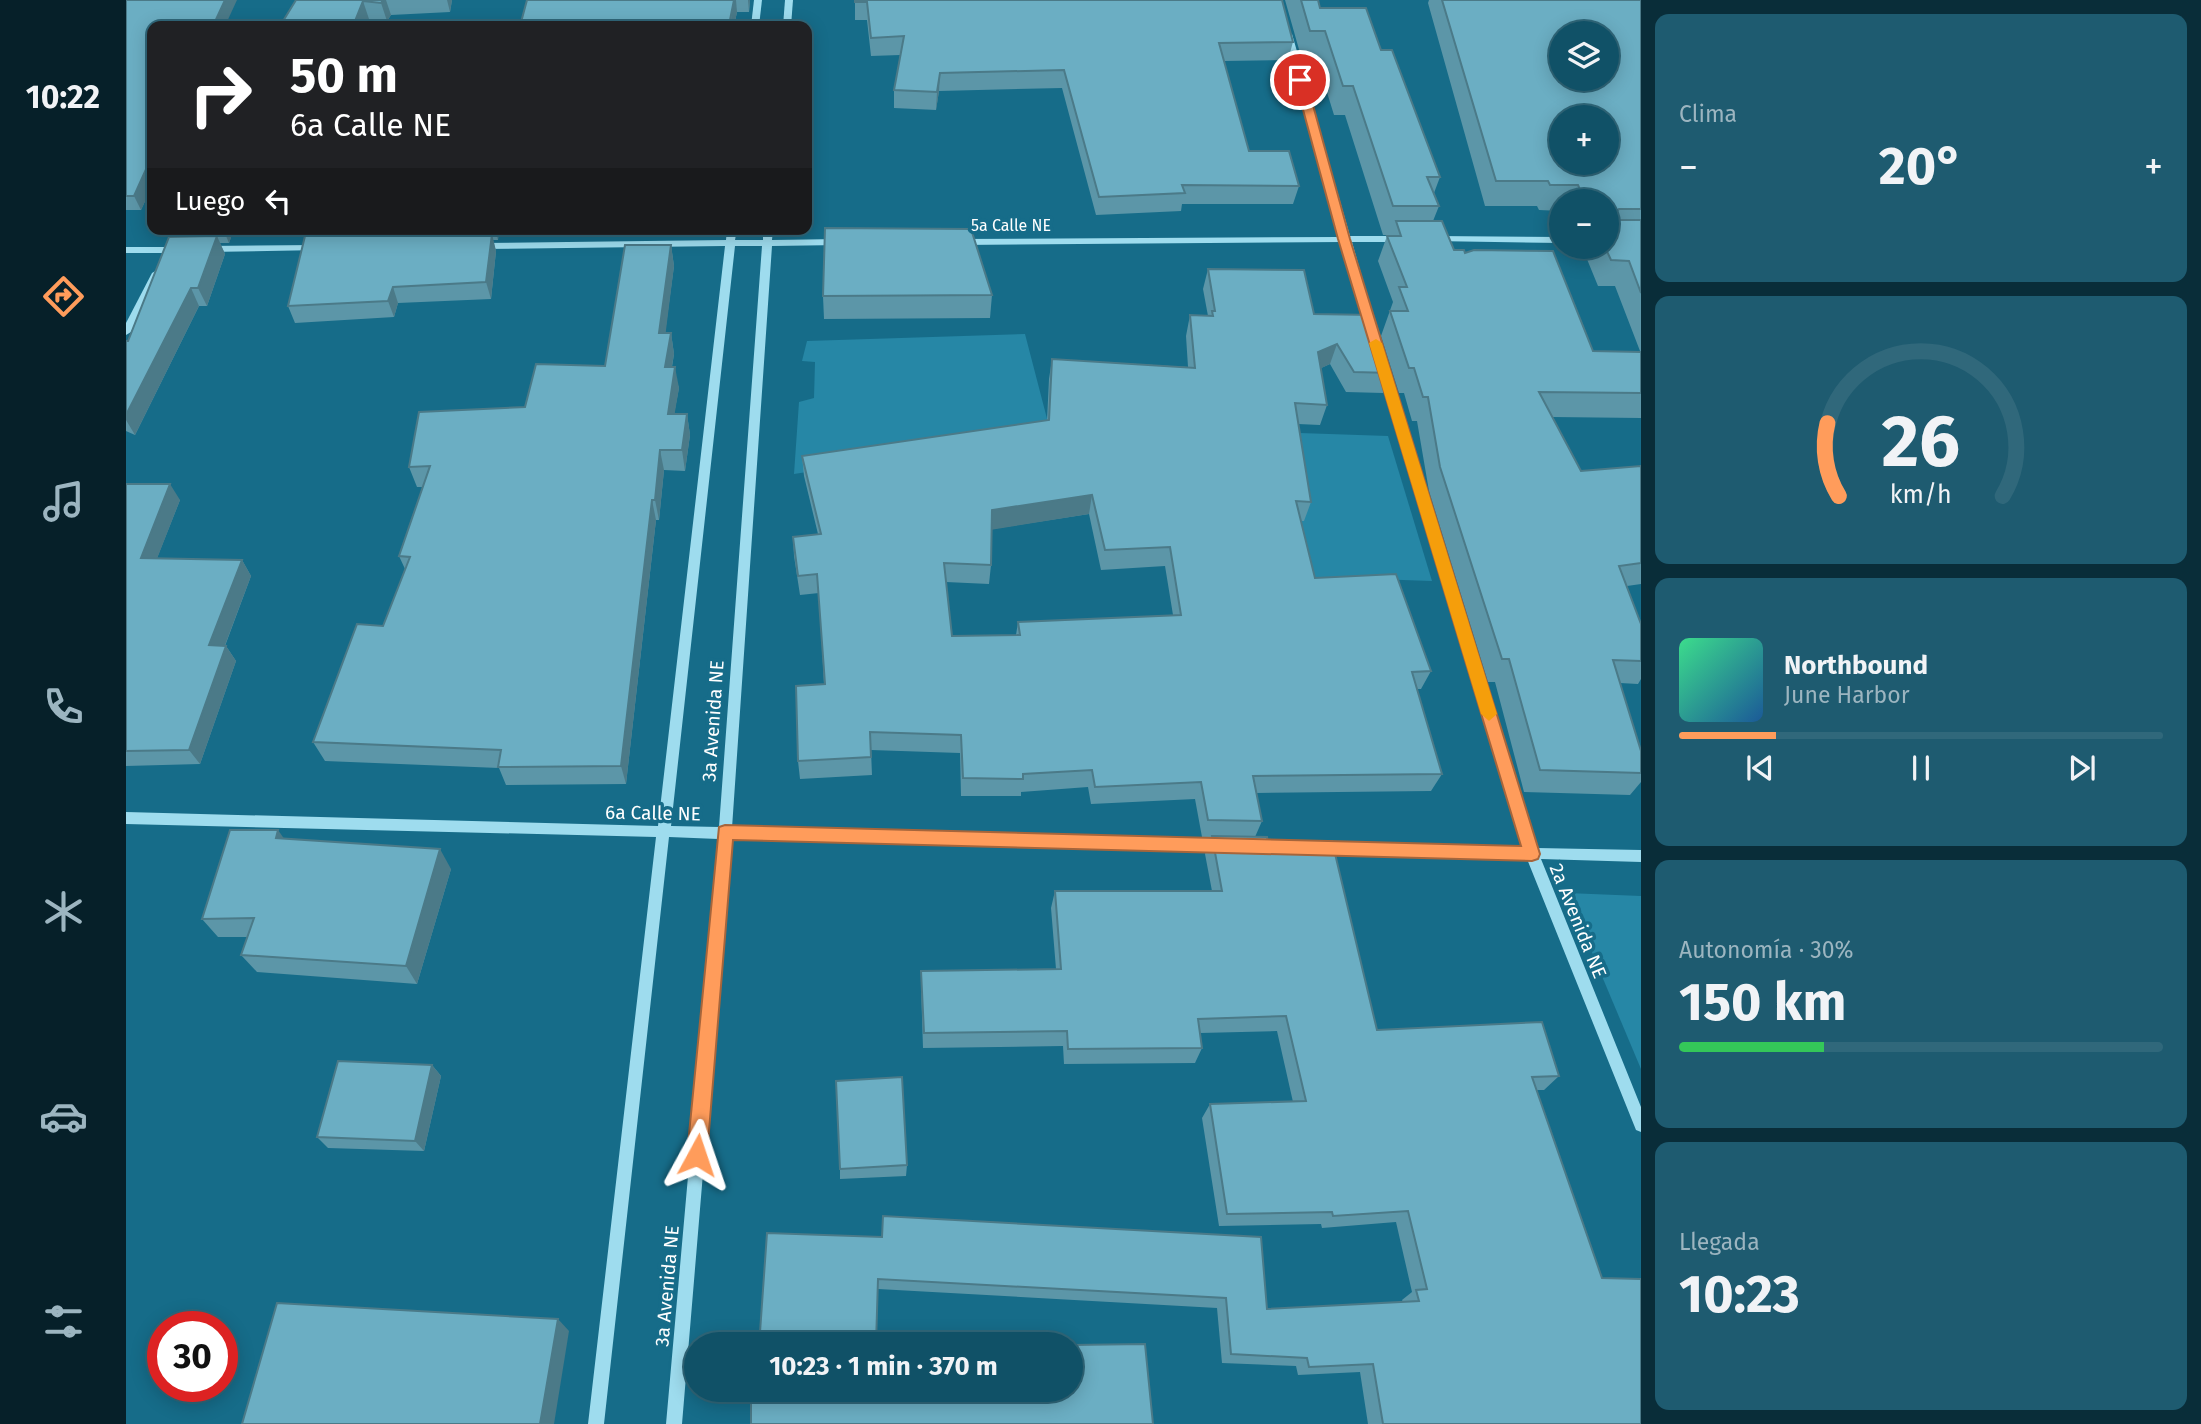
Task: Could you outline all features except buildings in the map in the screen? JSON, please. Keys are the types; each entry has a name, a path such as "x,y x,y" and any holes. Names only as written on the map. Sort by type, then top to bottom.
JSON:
{"street":[{"path":"756,21 758,0"},
{"path":"787,21 789,0"},
{"path":"1286,27 1376,346"},
{"path":"596,1424 731,236"},
{"path":"470,246 731,236 849,242"},
{"name":"3a Avenida NE","path":"674,1424 725,832 768,236"},
{"path":"126,332 174,239"},
{"name":"5a Calle NE","path":"946,242 1412,239"},
{"path":"1425,239 1549,240"},
{"path":"196,249 333,248"},
{"path":"126,250 183,250"},
{"name":"2a Avenida NE","path":"1380,359 1532,854 1641,1125"},
{"name":"6a Calle NE","path":"126,818 1240,846"},
{"path":"1309,848 1641,856"}],"shaded area":[{"path":"1025,334 1051,434 794,474 799,402 814,398 815,362 802,361 807,341"},
{"path":"1243,431 1388,436 1432,581 1314,577"},
{"path":"1567,893 1641,896 1641,1069"}],"slow traffic":[{"path":"1376,343 1489,714"}],"route":[{"path":"697,1155 725,832 1532,854 1344,239 1300,80"}]}
